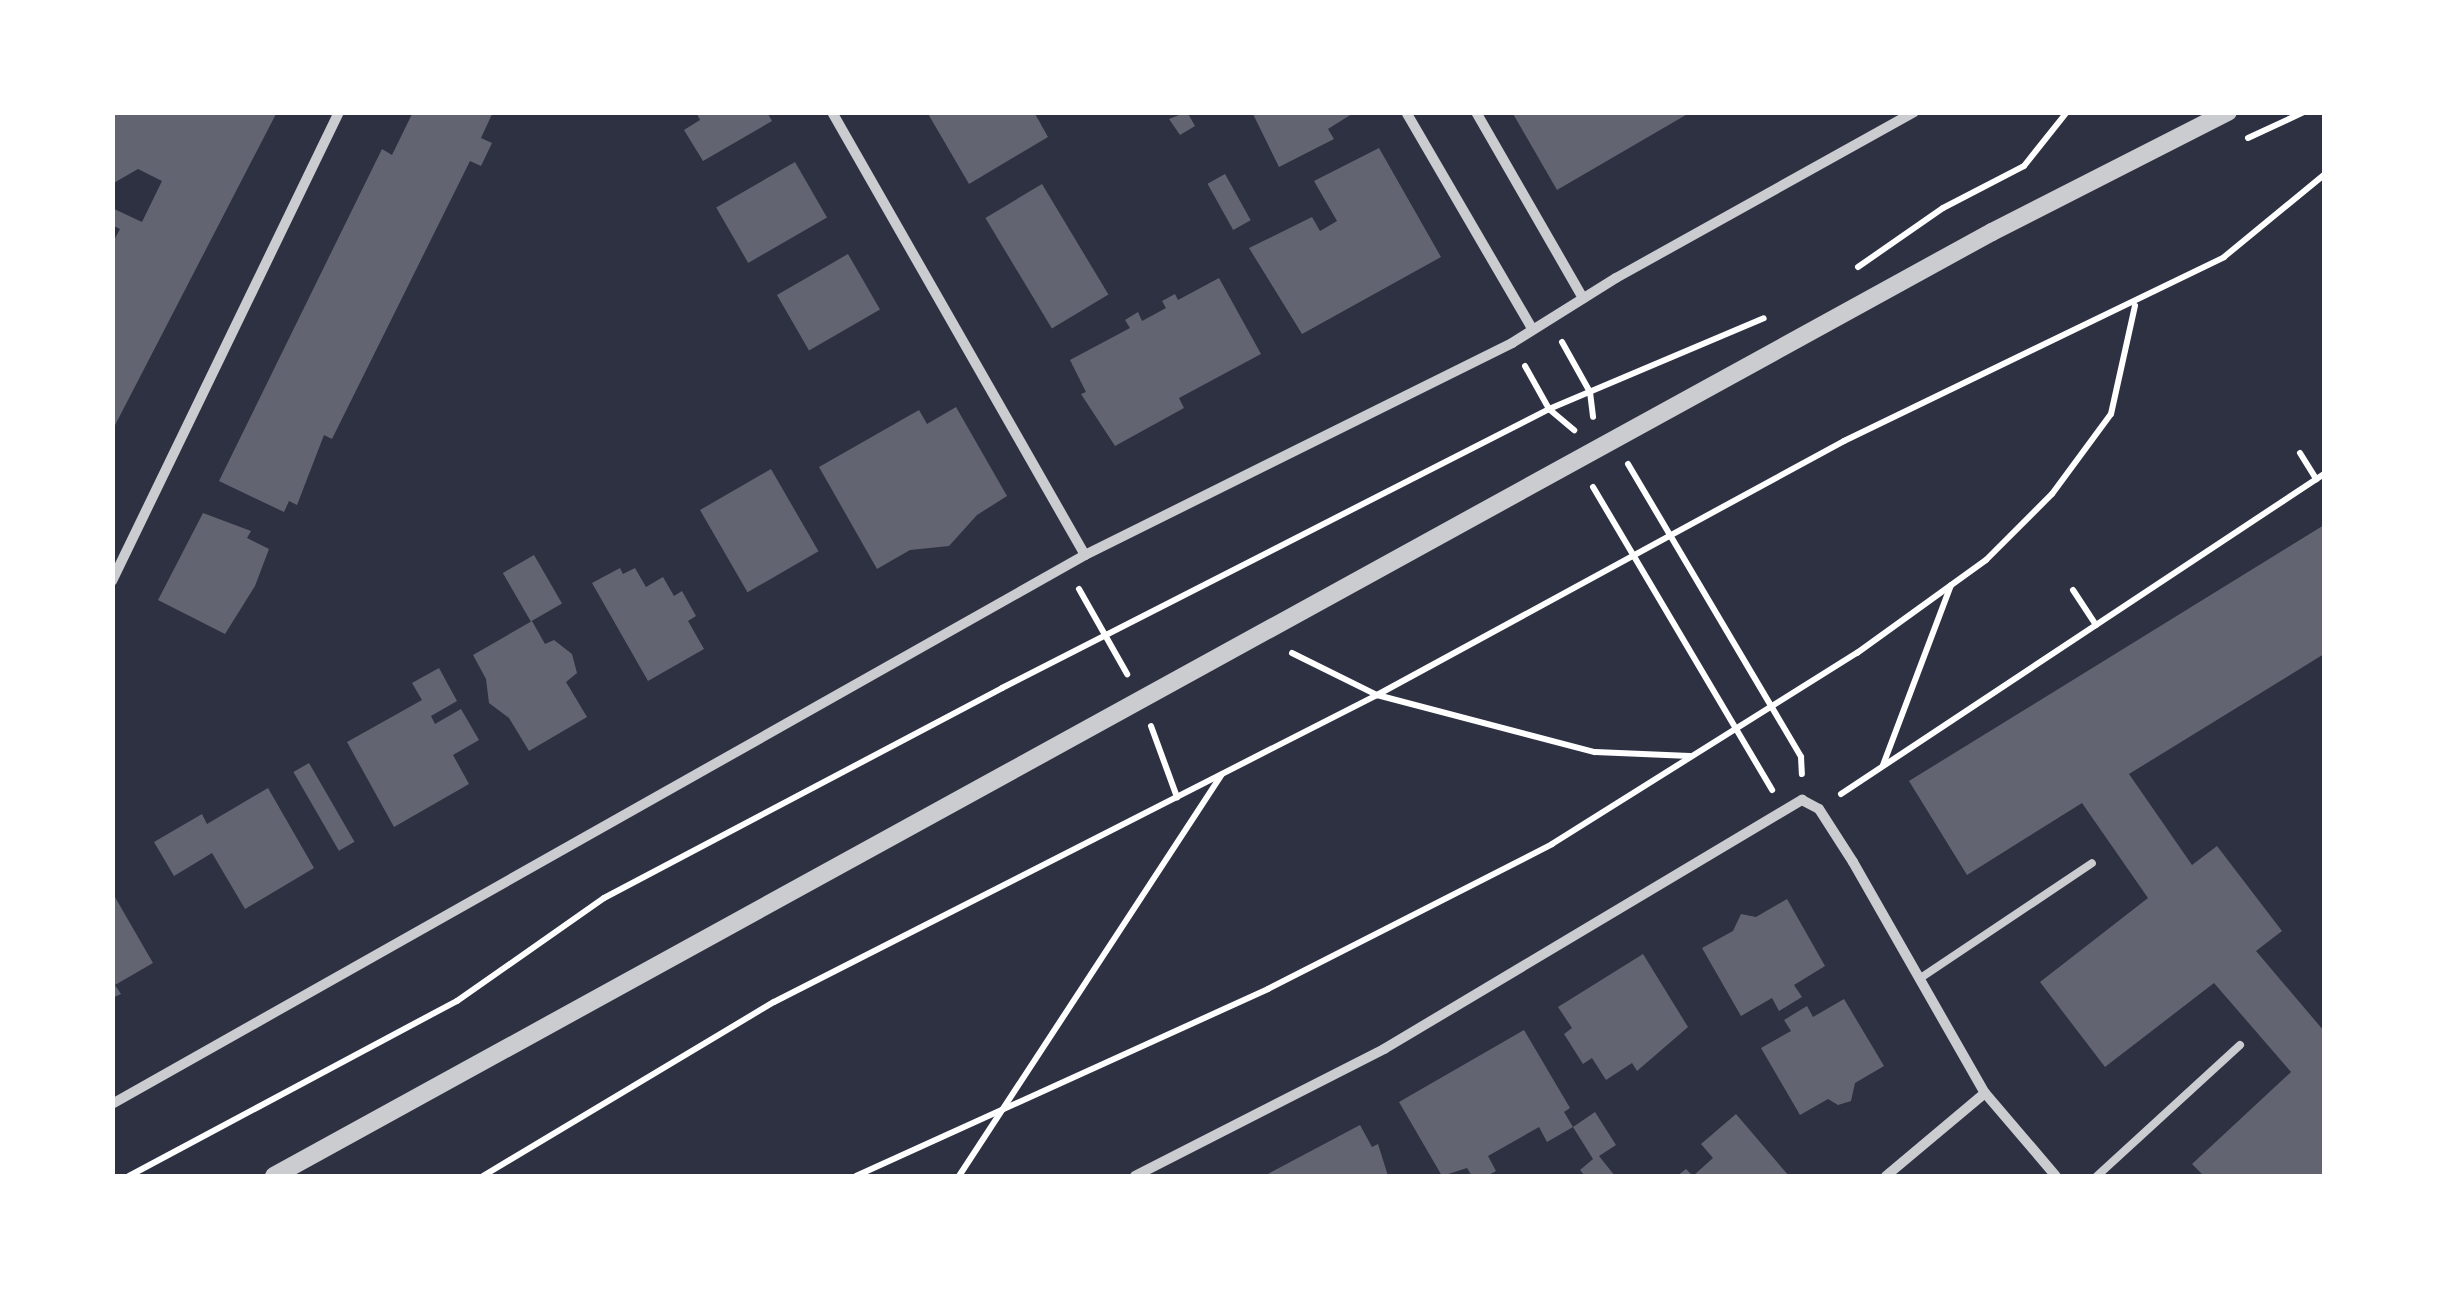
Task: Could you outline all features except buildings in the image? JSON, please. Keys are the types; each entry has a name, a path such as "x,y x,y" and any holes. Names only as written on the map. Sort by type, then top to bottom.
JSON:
{"street":[{"path":"112,581 339,112"},
{"path":"832,112 1085,555"},
{"path":"1406,112 1533,330"},
{"path":"1476,112 1583,298"},
{"path":"112,1104 1085,555 1512,343 1616,278 1914,112"},
{"path":"274,1176 1992,232 2228,112"},
{"path":"1135,1176 1384,1049 1802,800 1819,809 1985,1093 2056,1176"},
{"path":"1886,1176 1985,1093"}],"lane":[{"path":"1919,979 2092,863"},
{"path":"2097,1176 2240,1045"}],"path":[{"path":"1850,272 1943,208 2024,166 2067,112"},
{"path":"483,1176 774,1002 1631,561 1844,440 2135,305 2224,258 2324,175"},
{"path":"856,1176 1339,952 1552,844 1857,653 1951,585 2052,494 2111,414 2135,305"},
{"path":"129,1176 457,1001 604,898 1548,408 1783,310"},
{"path":"1549,320 1590,392 1597,450 1592,489 1631,561 1783,808"},
{"path":"1512,343 1548,408 1597,450 1632,466 1801,757 1802,800"},
{"path":"2300,453 2316,479"},
{"path":"1819,809 2324,474"},
{"path":"1882,767 1951,585"},
{"path":"2073,590 2096,625"},
{"path":"1292,654 1377,694 1595,752 1692,756"},
{"path":"959,1176 1223,772"}]}
